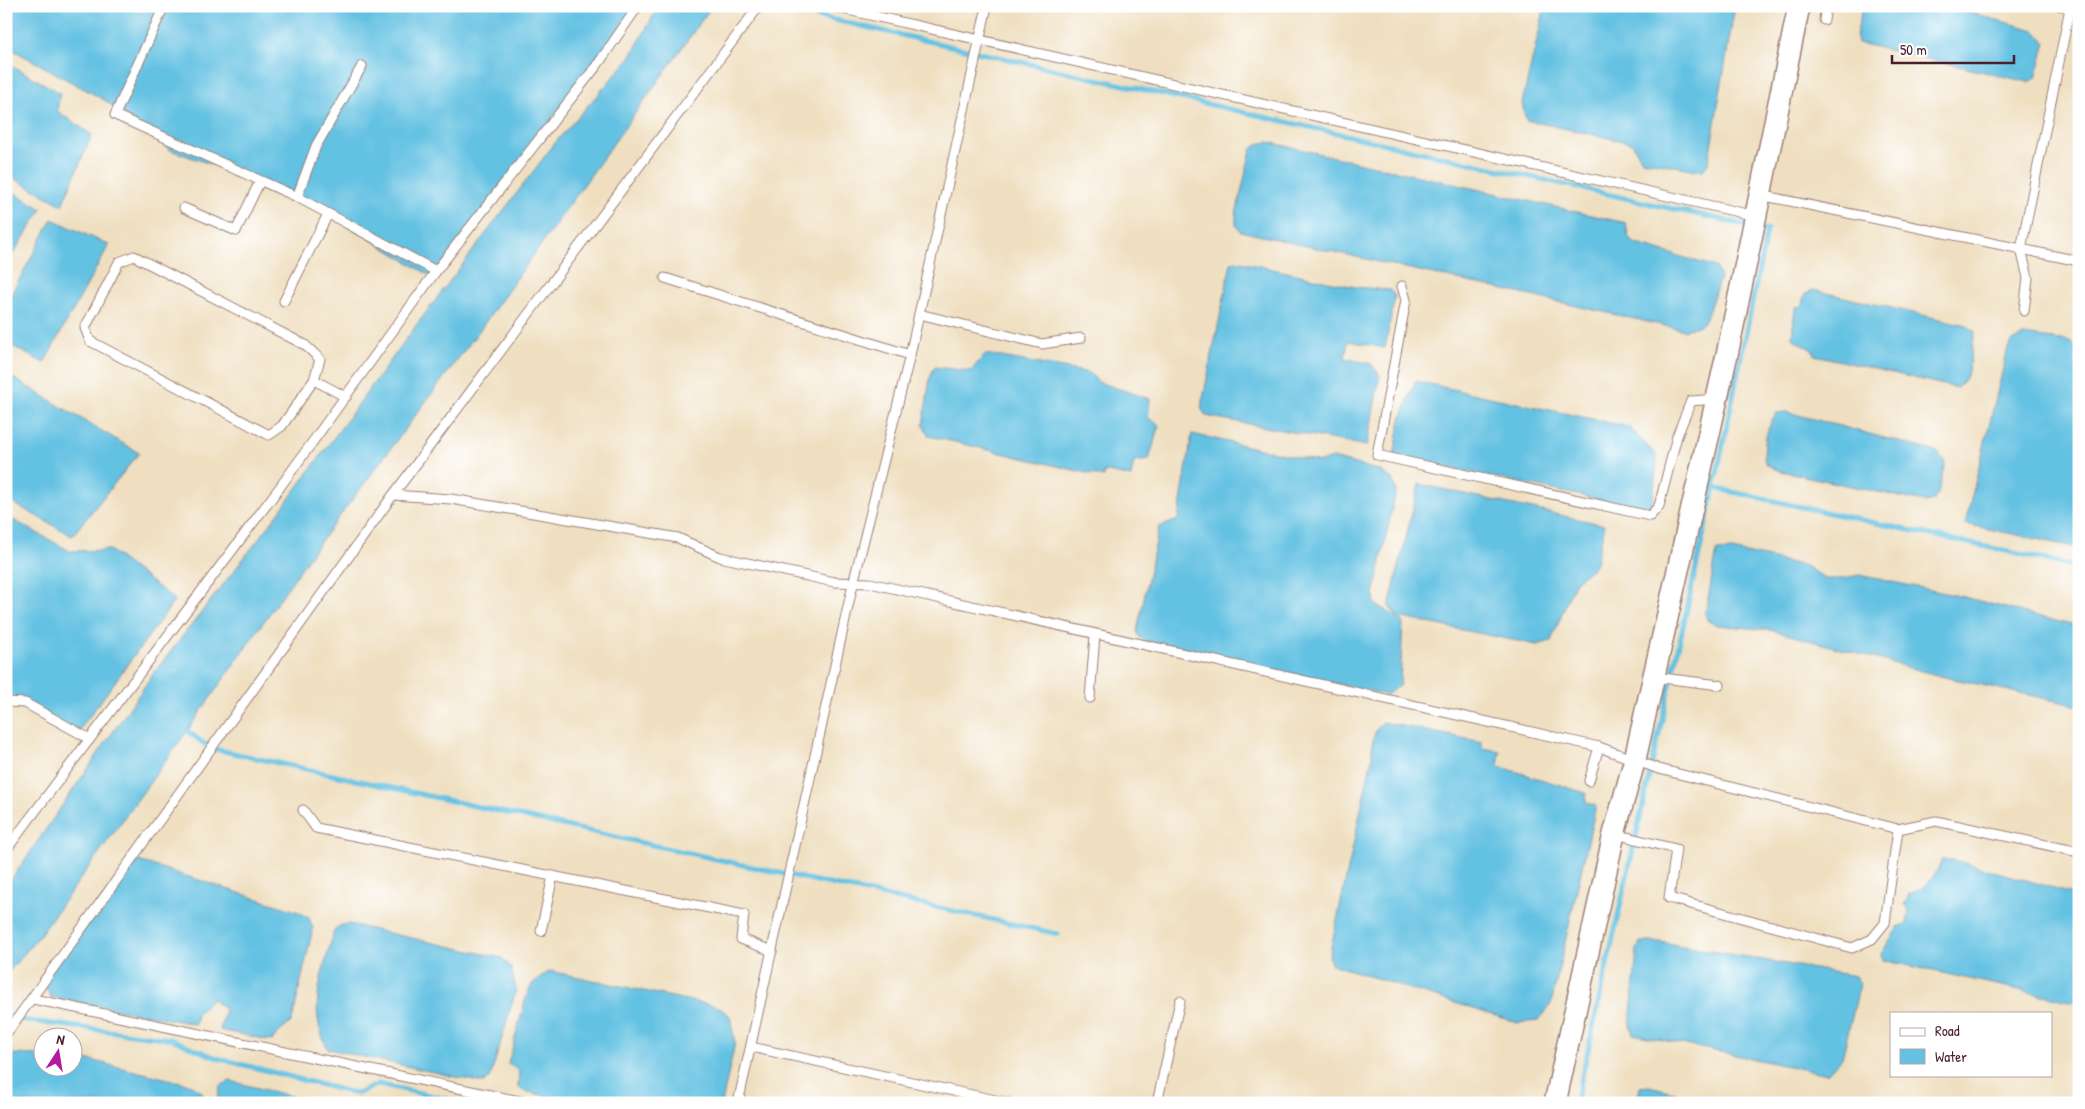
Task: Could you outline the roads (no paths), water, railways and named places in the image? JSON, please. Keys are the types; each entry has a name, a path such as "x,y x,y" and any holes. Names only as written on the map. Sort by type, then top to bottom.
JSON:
{"street":[{"path":"1555,1103 1614,834 1636,759 1756,216 1799,6"}],"lane":[{"path":"164,6 115,115 297,197 436,271"},
{"path":"6,850 346,397 436,271 598,64 638,6"},
{"path":"6,1034 33,999 393,495 759,6"},
{"path":"830,6 1756,216"},
{"path":"738,1103 853,584 920,314 987,6"},
{"path":"1824,20 1826,6"},
{"path":"2024,311 2028,278 2021,249 2070,8 2062,6"},
{"path":"297,197 316,146 362,66"},
{"path":"184,208 236,231 260,181"},
{"path":"1760,194 2079,261"},
{"path":"284,301 328,214"},
{"path":"134,256 305,345 320,359 314,380 282,426 269,435 90,341 84,328 119,262 134,256"},
{"path":"665,278 910,356"},
{"path":"1402,286 1406,300 1377,455 1650,516 1659,506 1677,436 1691,401 1716,399"},
{"path":"920,314 1042,344 1081,338"},
{"path":"314,380 346,397"},
{"path":"393,495 450,499 678,538 720,557 834,582 870,583 1095,635 1599,746 1659,769 1898,829 1936,822 2079,852"},
{"path":"1090,698 1095,635"},
{"path":"1654,676 1720,685"},
{"path":"6,702 25,703 90,739"},
{"path":"1589,781 1599,746"},
{"path":"303,810 316,828 744,915 741,939 772,951"},
{"path":"1614,834 1676,849 1669,898 1852,948 1872,939 1884,923 1898,829"},
{"path":"541,931 553,876"},
{"path":"33,999 529,1103"},
{"path":"1157,1103 1180,1001"},
{"path":"751,1047 1009,1103"}],"water":[{"path":"6,6 130,6 142,13 149,6 635,6 434,278 294,193 170,150 106,101 6,46"},
{"path":"659,6 712,6 479,331 312,553 185,734 36,940 6,975 6,887 153,674 269,526 418,323 554,144 629,59"},
{"path":"1545,6 1735,6 1708,164 1702,171 1642,160 1632,143 1526,120 1522,103"},
{"path":"1863,6 1944,6 2035,30 2046,43 2036,78 2028,82 1858,43 1856,35"},
{"path":"6,62 60,93 57,111 92,135 62,205 6,174"},
{"path":"1268,142 1626,223 1628,236 1634,243 1716,267 1720,278 1705,321 1698,326 1684,330 1240,231 1236,225 1236,214 1251,150 1258,144"},
{"path":"6,188 42,209 6,265"},
{"path":"52,219 109,245 44,363 6,343 6,304"},
{"path":"1236,261 1355,287 1390,290 1395,296 1385,348 1348,341 1345,358 1371,364 1380,375 1367,446 1206,416 1201,408 1231,263"},
{"path":"1813,290 1966,325 1975,332 1967,376 1957,388 1815,355 1814,351 1792,338 1795,307 1801,307 1805,294"},
{"path":"2023,335 2068,341 2079,348 2079,548 1965,524 2008,348 2013,341"},
{"path":"985,354 1090,373 1098,382 1150,399 1148,418 1159,425 1149,460 1134,462 1131,477 1104,471 1104,477 929,436 923,425 930,378 934,367 971,371"},
{"path":"6,374 139,453 72,536 6,499"},
{"path":"1415,381 1629,427 1657,456 1652,511 1394,456 1401,419"},
{"path":"1787,412 1937,452 1945,462 1938,494 1934,500 1924,502 1777,470 1765,463 1765,444 1768,431 1776,413"},
{"path":"1192,434 1320,462 1333,458 1381,471 1392,479 1396,490 1374,594 1375,604 1403,621 1400,685 1387,695 1144,641 1139,637 1137,631 1159,527 1178,520"},
{"path":"1419,484 1605,525 1595,566 1575,581 1551,641 1537,645 1398,617 1389,607"},
{"path":"6,516 70,551 110,550 175,600 75,736 6,698"},
{"path":"1732,550 1806,566 1826,579 1840,579 1859,575 1964,597 2079,627 2079,706 1940,676 1771,630 1718,625 1708,621 1705,614 1717,551"},
{"path":"1383,722 1482,742 1482,748 1500,751 1498,766 1586,793 1586,802 1596,806 1551,1004 1538,1021 1518,1023 1331,964 1329,957 1372,758 1373,738"},
{"path":"1942,860 1954,860 2079,895 2079,1003 1883,960 1881,954 1898,927 1907,924 1909,910 1904,905 1909,894 1921,889 1930,881"},
{"path":"139,861 299,912 309,918 313,928 292,1021 272,1041 220,1030 225,1009 212,999 197,1014 195,1024 51,997 43,984 41,976 130,863"},
{"path":"348,924 502,958 511,967 516,990 490,1078 483,1083 328,1049 321,1034 318,1020 317,1005 321,976 334,931 341,925"},
{"path":"1640,942 1660,942 1855,976 1860,984 1842,1058 1827,1074 1633,1034 1630,1025 1637,950"},
{"path":"550,971 719,1007 730,1016 735,1043 722,1103 575,1103 524,1091 518,1087 519,1071 508,1064 527,994 533,983"},
{"path":"6,1054 32,1055 32,1076 82,1076 82,1058 189,1084 201,1091 204,1097 203,1103 6,1103"},
{"path":"230,1081 299,1098 308,1103 217,1103 220,1086"},
{"path":"1649,1086 1720,1103 1637,1103 1640,1087"}],"waterway":[{"path":"772,6 1749,226"},
{"path":"1758,227 1767,230 1714,488 2079,567"},
{"path":"1576,1103 1714,488"},
{"path":"183,728 210,748 1058,934"},
{"path":"6,1014 13,1019 171,1039 217,1058 357,1094 378,1084 465,1103"}]}
